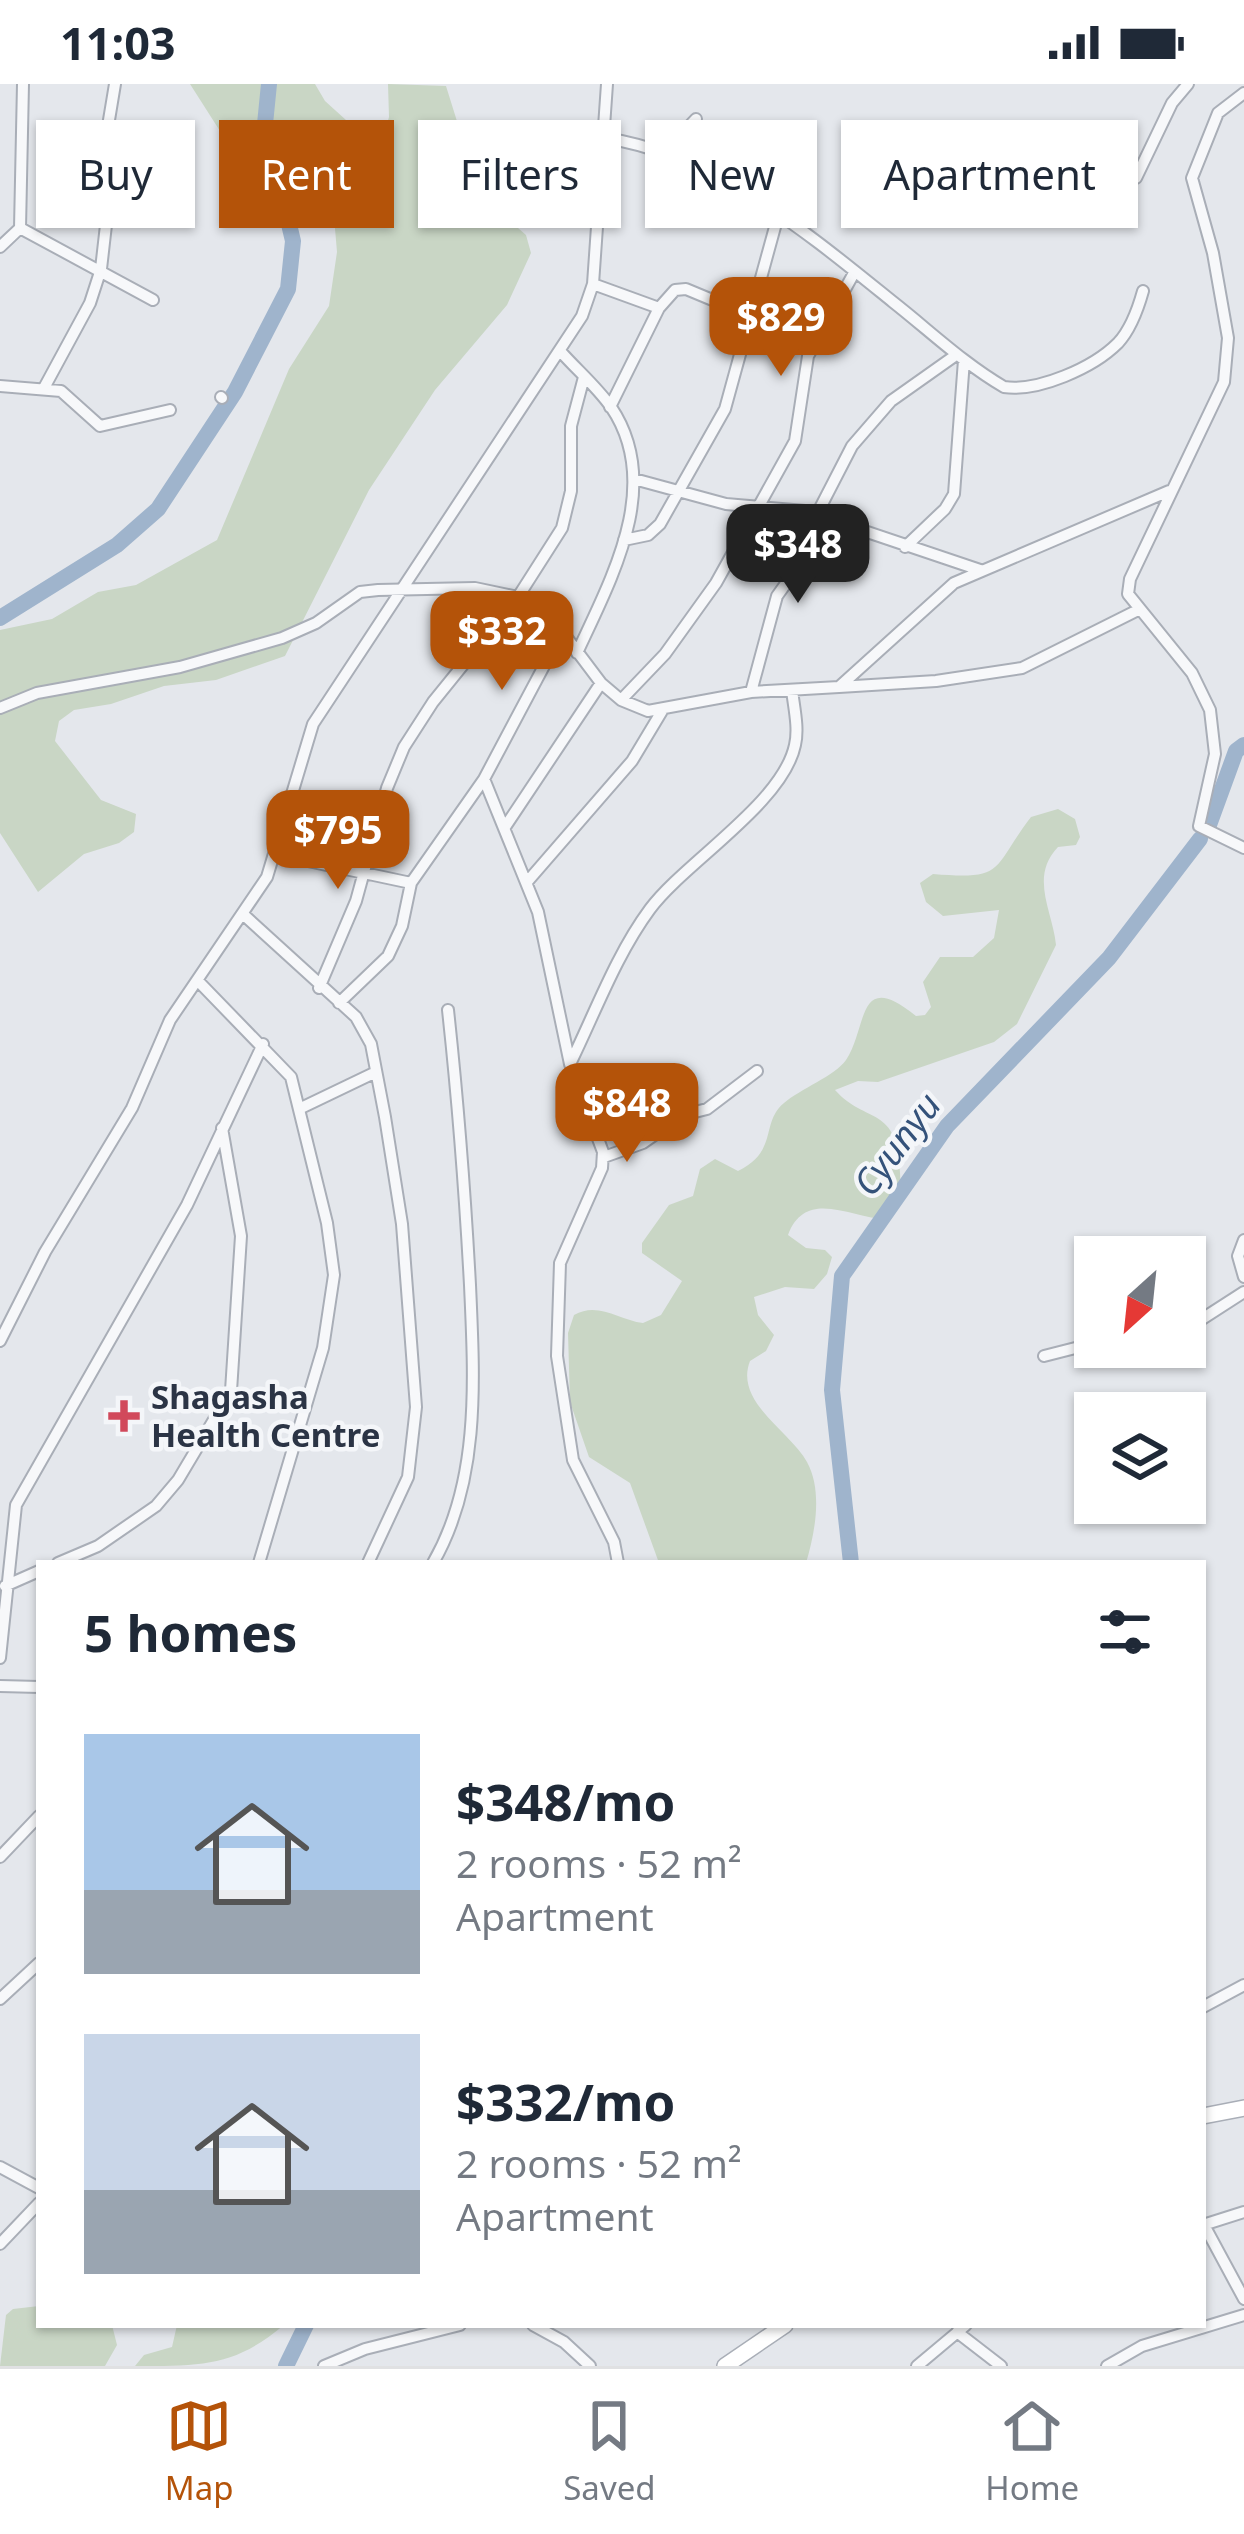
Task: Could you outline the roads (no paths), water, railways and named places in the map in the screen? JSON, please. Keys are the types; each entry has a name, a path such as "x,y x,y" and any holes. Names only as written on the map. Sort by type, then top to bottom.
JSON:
{"main road":[{"path":"1206,2115 1244,2108"},
{"path":"725,2366 781,2328"}],"street":[{"path":"0,247 20,228 23,84"},
{"path":"44,388 90,303 101,268 106,225 103,156 115,84"},
{"path":"605,120 607,84"},
{"path":"1138,174 1172,104 1188,84"},
{"path":"1244,93 1218,113 1192,178 1214,253 1228,362 1214,403 1130,579 1128,594 1192,673 1210,710 1215,754 1199,826 1244,848"},
{"path":"20,228 153,299"},
{"path":"0,1341 44,1252 131,1108 170,1020 245,916 275,854 300,754 313,724 561,352 593,284 597,228"},
{"path":"624,540 654,531 681,492 725,409 775,228"},
{"path":"794,228 1004,387 1028,390 1117,344 1143,291"},
{"path":"621,700 665,654 716,583 753,509 795,441 808,356 854,273"},
{"path":"593,284 659,308"},
{"path":"610,406 666,296 680,288 751,316"},
{"path":"561,352 610,406 634,479 624,540 578,653"},
{"path":"751,692 777,596 802,561 817,514 869,421 960,357"},
{"path":"905,547 946,509 954,494 960,357"},
{"path":"320,988 356,901 404,747 555,543 568,508 571,426 584,377"},
{"path":"0,386 61,391 100,426 170,410"},
{"path":"634,479 753,509 817,514 980,570"},
{"path":"838,687 954,583 1169,491"},
{"path":"0,708 38,693 180,667 282,638 316,623 360,592 475,588 518,597 543,611 601,683 621,700 662,711 751,692 936,682 1009,671 1138,610"},
{"path":"340,1003 388,956 402,926 411,883 484,779 562,632"},
{"path":"505,827 601,683"},
{"path":"570,1064 637,928 654,904 728,837 782,773 796,743 792,690"},
{"path":"527,882 632,761 662,711"},
{"path":"484,779 527,882 549,953 570,1064 590,1108 604,1157 560,1263 557,1356 574,1460 614,1542 617,1560"},
{"path":"275,854 411,883"},
{"path":"245,916 364,1029 376,1072 402,1224 416,1408 407,1477 369,1560"},
{"path":"199,982 291,1077 302,1108 334,1275 323,1348 260,1560"},
{"path":"434,1560 462,1488 476,1353 465,1164 448,1010"},
{"path":"0,1658 16,1504 187,1205 263,1044"},
{"path":"604,1157 643,1143 683,1115 707,1109 758,1071"},
{"path":"302,1108 376,1072"},
{"path":"65,1560 98,1546 156,1506 178,1480 231,1390 241,1236 221,1128"},
{"path":"1244,1240 1238,1256 1244,1276"},
{"path":"1206,1316 1244,1292"},
{"path":"1044,1356 1074,1348"},
{"path":"5,1586 36,1572"},
{"path":"0,1686 36,1687"},
{"path":"0,1857 36,1819"},
{"path":"0,1999 36,1967"},
{"path":"1206,2005 1244,1985"},
{"path":"0,2167 36,2186"},
{"path":"0,2244 36,2206"},
{"path":"1206,2223 1244,2212"},
{"path":"1206,2230 1244,2300"},
{"path":"1206,2326 1244,2314"},
{"path":"324,2366 365,2349 448,2328"},
{"path":"539,2328 565,2342 590,2366"},
{"path":"916,2366 961,2328 1001,2366"},
{"path":"1107,2366 1142,2346 1199,2328"}],"waterway":[{"path":"0,618 117,545 158,509 235,392 288,289 293,241 265,124 269,84"},
{"name":"Cyunyu","path":"1209,825 1236,751 1244,745"},
{"name":"Cyunyu","path":"851,1560 832,1390 842,1276 947,1126 1109,958 1200,839"},
{"name":"Cyunyu","path":"286,2366 305,2328"}],"place":[{"name":"Shagasha Health Centre","path":"124,1416"}]}
